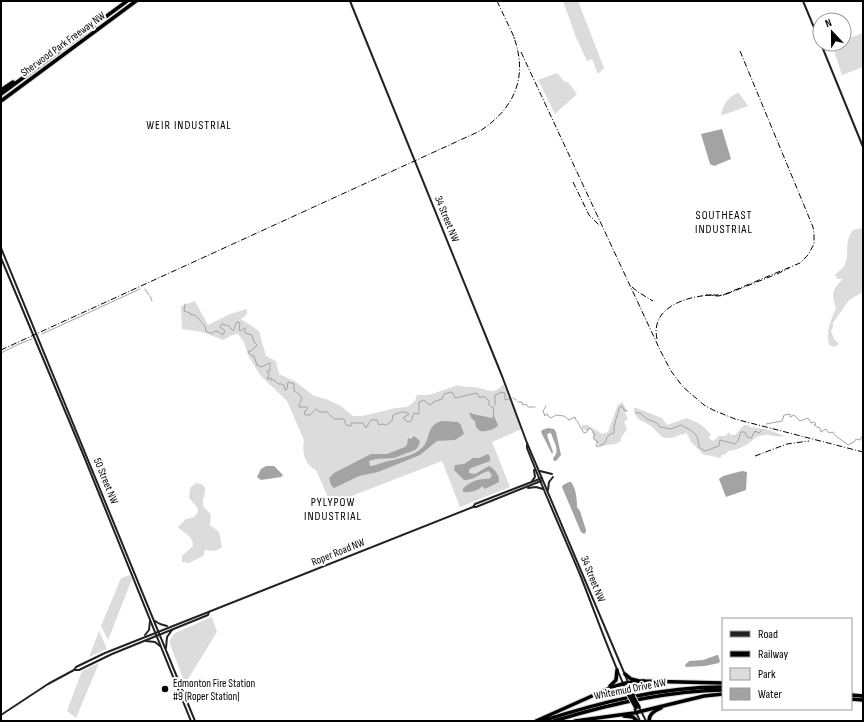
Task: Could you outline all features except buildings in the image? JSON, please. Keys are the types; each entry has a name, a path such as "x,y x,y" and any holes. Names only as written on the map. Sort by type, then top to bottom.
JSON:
{"highway":[{"name":"Sherwood Park Freeway NW","path":"1,94 127,1"},
{"name":"Sherwood Park Freeway NW","path":"1,101 136,1"},
{"path":"1,90 19,78 25,76"},
{"path":"1,104 15,90"},
{"path":"599,692 616,681 617,670"},
{"path":"625,674 634,680 644,681 722,683"},
{"path":"536,721 599,692 623,684 644,681"},
{"path":"623,684 629,689 636,709"},
{"name":"Whitemud Drive NW","path":"542,721 597,704 636,695 688,688 722,687"},
{"name":"Whitemud Drive NW","path":"554,721 638,699 687,692 722,690"},
{"path":"575,721 603,717 636,709 641,711 704,696 722,694"},
{"path":"852,695 863,696"},
{"path":"852,699 863,700"},
{"path":"649,721 650,715 654,712 673,703"},
{"path":"603,717 628,716 639,721"}],"main road":[{"name":"34 Street NW","path":"350,1 502,376 527,443 629,683 629,689"},
{"path":"803,1 812,23"},
{"path":"824,52 863,147"},
{"name":"50 Street NW","path":"1,248 151,618 155,632 166,651 195,721"},
{"name":"50 Street NW","path":"1,258 151,618 158,631 162,648 191,721"},
{"name":"34 Street NW","path":"527,443 527,448 543,489 623,684"},
{"path":"531,482 534,480 535,476 532,461"},
{"path":"539,471 553,475 549,482 548,491"},
{"name":"Roper Road NW","path":"473,507 475,504 531,482 543,479"},
{"name":"Roper Road NW","path":"1,715 38,690 74,670 76,667 99,656 172,625 209,612 522,489 540,480"},
{"path":"522,489 536,487 543,489"},
{"name":"Roper Road NW","path":"74,670 79,670 143,641 208,615 209,612"},
{"path":"151,618 157,623 166,626 172,625"},
{"path":"144,637 149,630 151,618"},
{"path":"166,651 166,637 175,629"},
{"path":"143,641 154,642 162,648"},
{"path":"636,709 639,721"},
{"path":"641,711 646,721"}],"green space":[{"path":"563,1 578,1 604,68 598,74 592,59 587,61 575,35"},
{"path":"863,33 863,67 842,75 834,52 852,52 852,37"},
{"path":"557,73 565,82 568,82 577,94 555,114 538,80"},
{"path":"739,93 748,106 722,115 721,113 727,101"},
{"path":"863,225 863,292 849,300 833,323 831,331 834,339 839,344 834,347 829,345 828,331 836,309 833,296 834,290 843,279 837,279 835,274 843,268 847,259 848,239 850,234 853,230 862,228"},
{"path":"195,301 208,325 230,314 247,309 247,314 241,319 259,331 266,356 276,361 279,374 296,382 314,396 326,399 341,406 353,416 362,416 407,407 415,401 417,395 429,395 458,385 493,391 500,388 503,384 522,429 492,442 510,487 460,507 442,461 331,504 316,470 306,461 303,449 304,440 287,401 260,375 248,355 244,342 238,334 232,335 223,340 202,332 182,329 181,306"},
{"path":"623,403 627,411 625,413 628,419 624,422 627,429 621,438 621,441 616,444 601,447 594,440 592,429 589,429 588,431 582,429 582,425 588,425 602,434 608,432 617,407 619,404"},
{"path":"634,408 662,418 667,425 687,418 704,427 711,435 708,438 713,441 718,436 727,435 728,432 731,435 735,435 744,425 766,429 785,436 758,436 742,447 728,451 720,458 704,455 691,442 686,432 685,434 672,438 662,437 651,426 638,419"},
{"path":"196,483 204,486 205,492 203,505 211,515 210,525 219,532 222,547 215,551 205,550 203,556 189,563 182,562 182,556 193,546 193,542 190,537 178,527 186,519 194,517 198,512 197,507 189,498 190,488"},
{"path":"130,575 132,579 108,640 101,626 121,578"},
{"path":"212,617 217,632 185,684 170,644 170,640 175,633"},
{"path":"99,631 107,649 89,657"},
{"path":"99,663 76,718 67,711 82,671"}],"water":[{"path":"722,129 731,159 714,166 710,164 701,134"},
{"path":"494,405 494,416 498,425 490,430 480,431 476,427 475,421 469,413 490,418 492,417 493,420"},
{"path":"442,421 458,422 461,425 464,434 455,440 437,441 420,455 378,472 359,476 334,488 331,485 329,478 334,473 371,454 387,454 405,447 407,445 408,438 411,439 414,436 420,441 415,450 394,458 369,461 370,466 415,453 423,447 433,425"},
{"path":"548,428 554,429 556,432 561,455 556,461 554,461 553,458 557,450 551,433 547,435 553,452 552,454 541,432 542,430"},
{"path":"488,454 490,461 471,468 469,473 475,474 489,466 497,473 499,482 485,489 482,486 474,491 463,492 463,489 471,482 489,479 492,476 489,471 472,479 464,480 454,470 455,465 464,464 473,458 479,458"},
{"path":"266,466 274,466 283,475 281,477 261,480 257,477 261,469"},
{"path":"742,471 747,472 746,490 726,497 719,479 723,476"},
{"path":"569,482 573,485 575,491 577,507 580,511 586,530 584,534 581,532 562,487"},
{"path":"717,655 720,661 719,663 705,666 686,667 685,665 689,661 703,660"}],"waterway":[{"path":"42,334 140,289"},
{"path":"145,289 149,295"},
{"path":"150,296 152,301"},
{"path":"185,304 184,311 190,313 191,315 195,315 205,326 206,331 210,333 217,331 223,335 225,331 220,327 222,324 229,326 233,331 237,322 240,323 239,330 241,331 245,328 245,333 252,335 254,342 257,345 248,352 254,356 257,365 261,367 270,363 270,371 267,371 269,375 267,379 271,378 271,380 274,380 278,384 284,385 285,390 287,389 288,382 294,384 294,391 302,398 299,407 307,407 307,410 304,412 305,415 310,415 316,409 320,412 327,412 334,419 344,419 346,425 351,426 351,423 363,423 366,428 371,420 377,420 379,425 386,425 392,421 393,415 403,412 409,414 403,418 408,422 411,421 414,413 419,413 419,402 424,400 431,405 433,402 442,399 444,394 451,392 455,398 477,393 479,397 485,397 489,401 489,405 493,408"},
{"path":"1,353 32,339"},
{"path":"495,405 495,395 499,394 500,392 505,393 505,400 509,399"},
{"path":"518,402 522,402 523,405 526,404 528,407 535,407"},
{"path":"546,406 543,411 545,416 547,414 551,418 556,415 564,416 569,420 575,417 576,420"},
{"path":"577,421 584,433 590,428 595,435 593,438 598,442 596,445 597,447 605,443 609,435 614,433 614,426 619,408 622,406 625,411 627,411"},
{"path":"635,413 640,413 647,419 657,423 660,427 671,429 681,425 696,435 699,447 705,451 719,446 720,440 735,444 738,441 741,432 745,432 747,437 751,438 755,431 759,433 762,430"},
{"path":"766,424 782,421 784,415 790,414 790,417 794,415 800,421 808,418 811,423 814,422 816,424 814,425 820,428 821,432 826,429 829,433 833,432 848,445 856,439 860,440 863,435"}],"railway":[{"path":"497,1 515,39"},
{"path":"1,350 480,131 502,112 516,90 520,64 518,50 513,35"},
{"path":"740,51 813,227 814,244 808,255 800,263 723,295 706,295 718,296 724,295 789,268"},
{"path":"521,52 661,352 671,371 683,387 704,405 735,419 863,452"},
{"path":"573,182 589,215 600,226"},
{"path":"632,287 653,301"},
{"path":"657,339 656,328 659,319 672,305 692,298 712,295"},
{"path":"755,456 787,444 809,441"}],"place":[{"name":"Edmonton Fire Station #9 (Roper Station)","path":"165,689"}],"district":[{"name":"WEIR INDUSTRIAL","path":"189,125"},
{"name":"SOUTHEAST INDUSTRIAL","path":"724,222"},
{"name":"PYLYPOW INDUSTRIAL","path":"333,509"}]}
